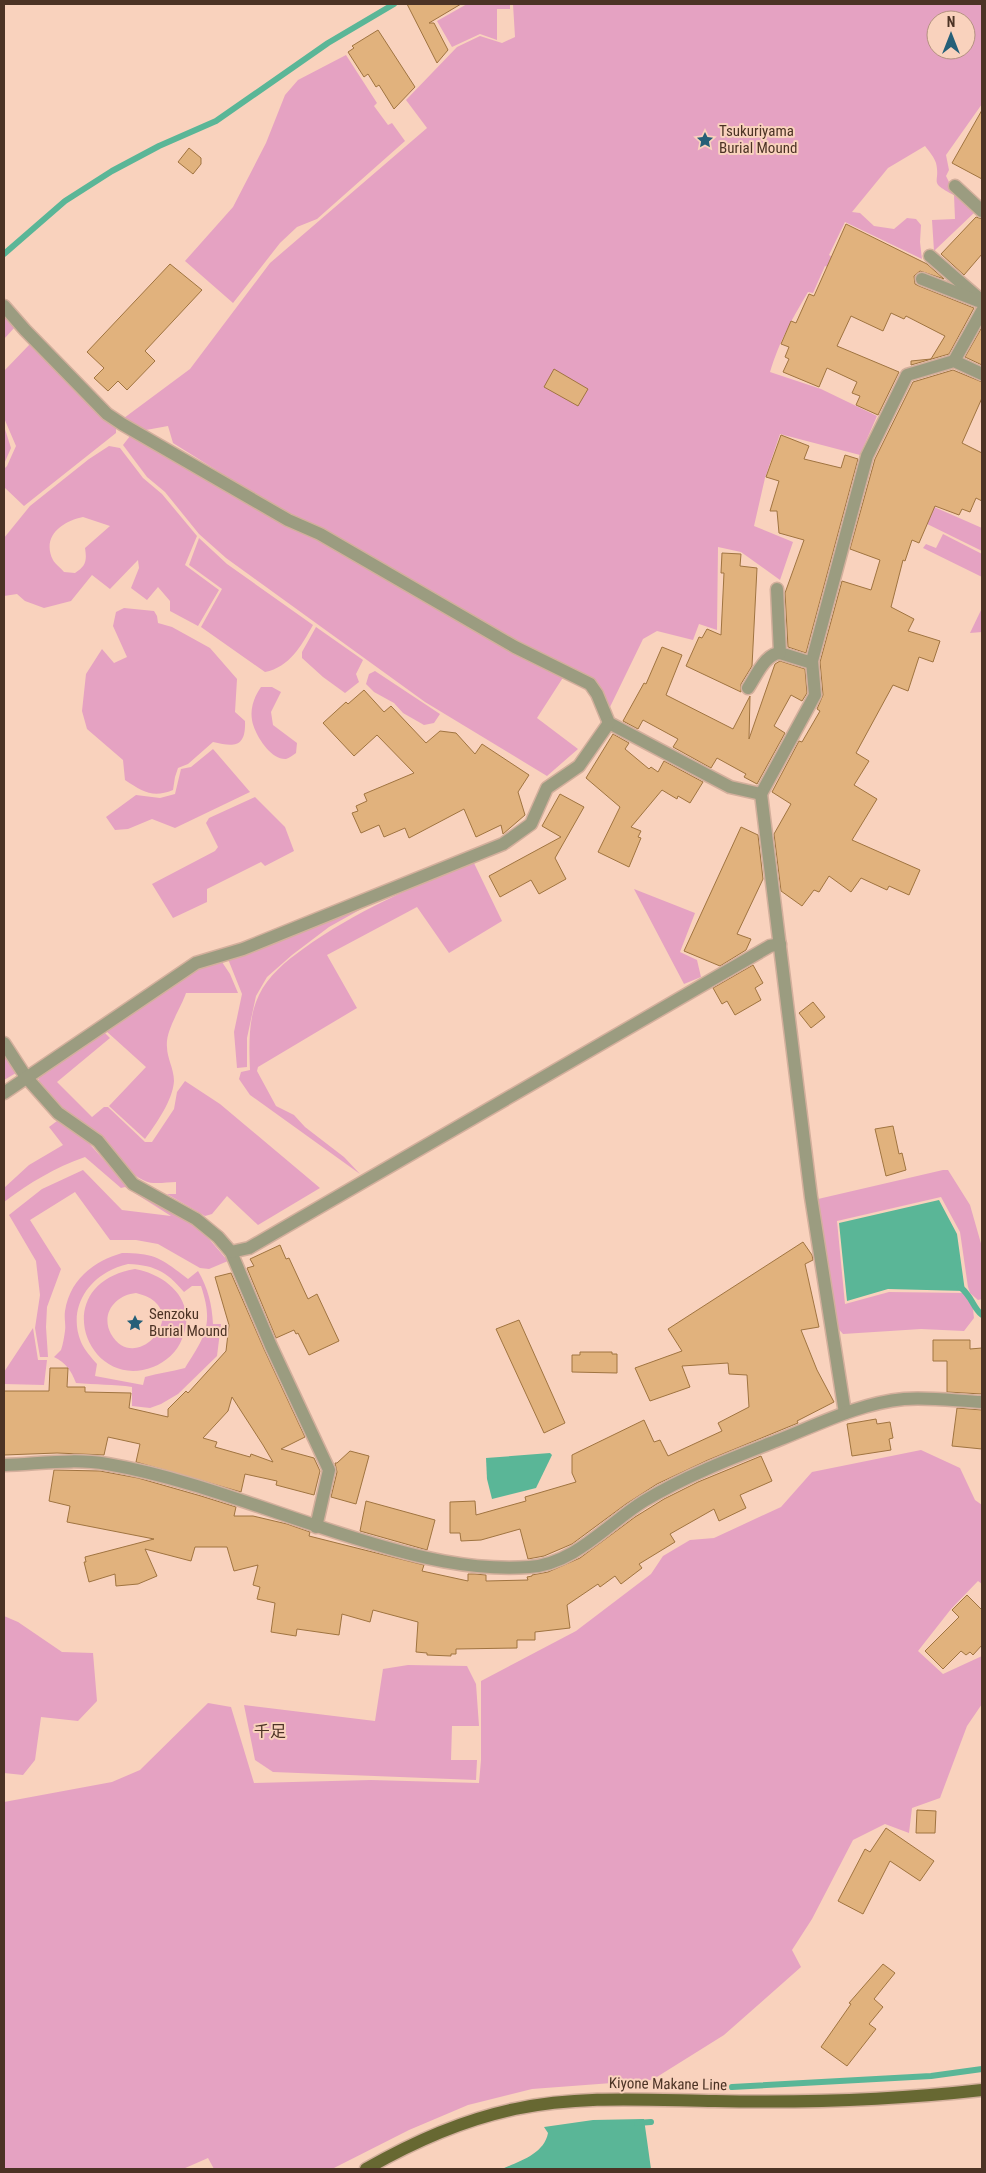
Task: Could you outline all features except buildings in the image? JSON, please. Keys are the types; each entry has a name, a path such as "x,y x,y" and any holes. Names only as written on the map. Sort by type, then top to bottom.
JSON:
{"main road":[{"name":"Kiyone Makane Line","path":"366,2169 442,2130 491,2115 552,2102 622,2098 818,2102 920,2097 982,2090"}],"street":[{"path":"954,186 982,211"},
{"path":"930,256 982,302"},
{"path":"922,279 982,302"},
{"path":"4,306 107,414 280,516 320,534 515,647 590,684 597,694 609,723 730,787 761,794"},
{"path":"954,361 982,311"},
{"path":"845,1413 811,1197 761,794 815,695 812,663 868,456 907,375 954,361 982,374"},
{"path":"777,589 780,653"},
{"path":"748,688 768,658 774,653 780,653 812,663"},
{"path":"4,1093 196,963 243,949 503,844 531,824 547,788 579,766 609,723"},
{"path":"231,1252 249,1248 761,951 770,946 780,944"},
{"path":"4,1043 26,1077 58,1113 98,1140 133,1184 196,1219 218,1237 231,1252 271,1346 329,1470 316,1526"},
{"path":"4,1465 84,1461 106,1463 204,1488 409,1555 439,1562 494,1567 531,1567 557,1561 574,1552 647,1499 710,1467 845,1413 882,1402 907,1399 982,1402"}],"shaded area":[{"path":"467,4 510,4 510,9 497,9 497,40 480,34 452,47 437,21"},
{"path":"513,4 982,4 982,104 946,155 949,170 946,176 952,188 975,212 934,251 932,220 955,219 954,195 938,184 936,163 925,146 888,168 852,212 860,213 874,226 894,229 907,218 916,219 921,225 922,259 845,222 829,255 835,259 831,268 825,266 813,293 808,292 796,312 786,331 770,372 821,389 877,416 860,455 780,434 765,478 754,526 793,542 780,580 741,552 718,547 717,630 699,624 693,640 657,631 643,639 610,707 599,685 583,673 519,642 283,512 173,443 168,426 146,430 124,418 190,369 270,263 427,128 406,100 457,47 480,36 502,43 515,37"},
{"path":"346,55 377,103 374,106 388,125 392,123 405,141 317,219 297,227 280,243 233,303 185,261 233,207 266,143 285,95 298,80"},
{"path":"4,314 15,327 4,339"},
{"path":"30,344 116,426 116,433 24,506 4,487 4,469 16,446 4,418 4,371"},
{"path":"4,426 11,448 4,464"},
{"path":"130,436 224,489 318,538 564,676 537,718 578,749 547,776 425,702 226,558 199,534 165,492 147,477 123,445"},
{"path":"109,446 120,448 143,478 162,494 197,536 185,565 219,590 198,626 170,611 170,601 158,587 147,600 131,588 139,568 138,560 110,589 92,575 71,601 44,608 25,601 17,594 4,596 4,538 30,506 89,459","holes":["83,517 110,526 85,548 85,563 75,573 64,572 53,560 50,551 52,537 56,531 68,522"]},
{"path":"925,503 982,528 982,551 917,519"},
{"path":"943,534 982,554 982,577 923,548 926,544 936,548"},
{"path":"199,538 227,564 313,625 299,648 281,666 265,672 201,627 222,589 189,565"},
{"path":"124,608 154,611 158,623 172,627 210,648 237,679 235,712 245,721 245,730 241,741 233,745 213,742 188,764 178,768 173,790 160,794 154,794 137,788 125,780 123,760 87,729 82,711 86,674 102,649 114,663 127,657 113,626 116,612"},
{"path":"982,608 982,632 970,633"},
{"path":"316,627 363,660 356,674 359,682 345,693 302,658 302,652"},
{"path":"375,671 440,714 434,723 424,725 403,713 394,703 374,692 366,684 369,674"},
{"path":"261,687 272,687 281,692 271,712 273,725 297,743 296,753 286,759 280,758 269,751 259,738 253,725 252,707"},
{"path":"213,749 250,792 175,828 152,819 128,829 115,830 106,817 136,795 160,798 175,794 181,769 191,767"},
{"path":"255,797 285,827 294,851 265,866 261,862 207,889 207,902 173,918 152,884 215,851 218,847 206,823 209,818"},
{"path":"473,861 502,921 449,953 417,907 327,955 357,1008 258,1067 257,1071 276,1106 294,1115 305,1127 344,1157 360,1174 250,1095 239,1079 241,1072 250,1070 250,1032 255,1004 267,981 278,969 323,935 385,900"},
{"path":"634,889 695,913 680,952 697,960 701,977 684,984"},
{"path":"372,903 329,927 267,977 256,996 247,1038 247,1067 237,1068 234,1032 242,994 228,959 252,952"},
{"path":"220,959 230,974 238,993 186,993 168,1034 167,1051 174,1077 171,1096 145,1139 109,1106 146,1067 105,1030 179,977"},
{"path":"103,1031 110,1038 57,1082 92,1117 104,1107 108,1107 145,1142 152,1142 174,1109 177,1092 185,1081 220,1104 320,1188 258,1225 227,1196 212,1214 205,1216 167,1194 176,1194 176,1182 152,1183 132,1173 103,1138 47,1094 38,1076"},
{"path":"4,1055 16,1073 4,1080"},
{"path":"57,1121 87,1141 128,1187 148,1196 191,1222 228,1261 209,1269 200,1268 158,1244 136,1240 110,1240 75,1192 30,1220 61,1269 47,1307 48,1357 40,1357 35,1328 40,1295 36,1261 9,1215 42,1189 83,1170 122,1210 171,1216 125,1187 121,1188 85,1157 43,1176 4,1202 4,1188 29,1165 63,1145 49,1127"},
{"path":"948,1170 970,1205 982,1247 982,1299 978,1300 970,1293 960,1232 941,1197 837,1221 845,1304 889,1292 965,1293 971,1301 974,1318 964,1331 921,1329 843,1334 836,1326 818,1199"},
{"path":"939,1200 957,1234 965,1291 888,1289 847,1301 839,1223"},
{"path":"122,1253 134,1253 158,1258 188,1279 198,1271 209,1296 213,1324 221,1324 217,1356 178,1394 150,1408 132,1406 132,1387 76,1383 68,1367 54,1357 61,1350 65,1329 65,1311 77,1281 92,1267","holes":["128,1264 160,1271 172,1279 184,1292 192,1286 201,1286 207,1311 207,1321 202,1338 185,1368 145,1377 143,1385 95,1376 97,1364 81,1342 77,1328 77,1315 80,1303 85,1292 93,1282 115,1268"]},
{"path":"135,1269 159,1277 177,1292 183,1302 186,1313 186,1326 177,1348 162,1362 153,1367 130,1371 110,1365 95,1351 86,1333 84,1313 91,1294 108,1279","holes":["136,1293 153,1301 161,1312 161,1324 156,1335 146,1344 134,1348 122,1345 111,1334 108,1326 107,1319 112,1306 122,1297"]},
{"path":"33,1328 38,1360 47,1360 44,1385 4,1384 4,1372"},
{"path":"921,1450 960,1468 975,1500 982,1505 982,1584 978,1581 951,1609 918,1651 943,1674 982,1656 982,1704 967,1726 940,1798 912,1808 909,1833 885,1824 853,1840 812,1919 792,1950 801,1967 724,2035 652,2080 532,2089 468,2105 409,2130 332,2169 214,2169 208,2158 183,2169 4,2169 4,1802 112,1782 140,1770 208,1703 231,1707 254,1783 371,1780 479,1783 481,1760 481,1681 576,1631 651,1574 663,1556 690,1540 714,1538 781,1507 812,1472"},
{"path":"550,1453 552,1455 536,1488 492,1499 487,1479 486,1458"},
{"path":"4,1616 18,1622 62,1652 93,1653 97,1701 78,1721 41,1717 35,1760 23,1775 4,1773"},
{"path":"408,1665 467,1666 476,1684 479,1726 452,1726 451,1760 477,1760 476,1780 273,1772 255,1760 244,1705 375,1721 383,1669"},
{"path":"644,2119 651,2169 502,2169 530,2156 542,2146 548,2133 544,2127 593,2120"}],"waterway":[{"path":"4,254 65,201 112,171 159,146 216,121 328,43 394,4"},
{"path":"960,1287 982,1315"},
{"path":"732,2087 931,2076 982,2069"},
{"path":"637,2123 651,2122"}],"place":[{"name":"Tsukuriyama Burial Mound","path":"705,140"},
{"name":"Senzoku Burial Mound","path":"135,1323"}],"district":[{"name":"千足","path":"270,1731"}]}
